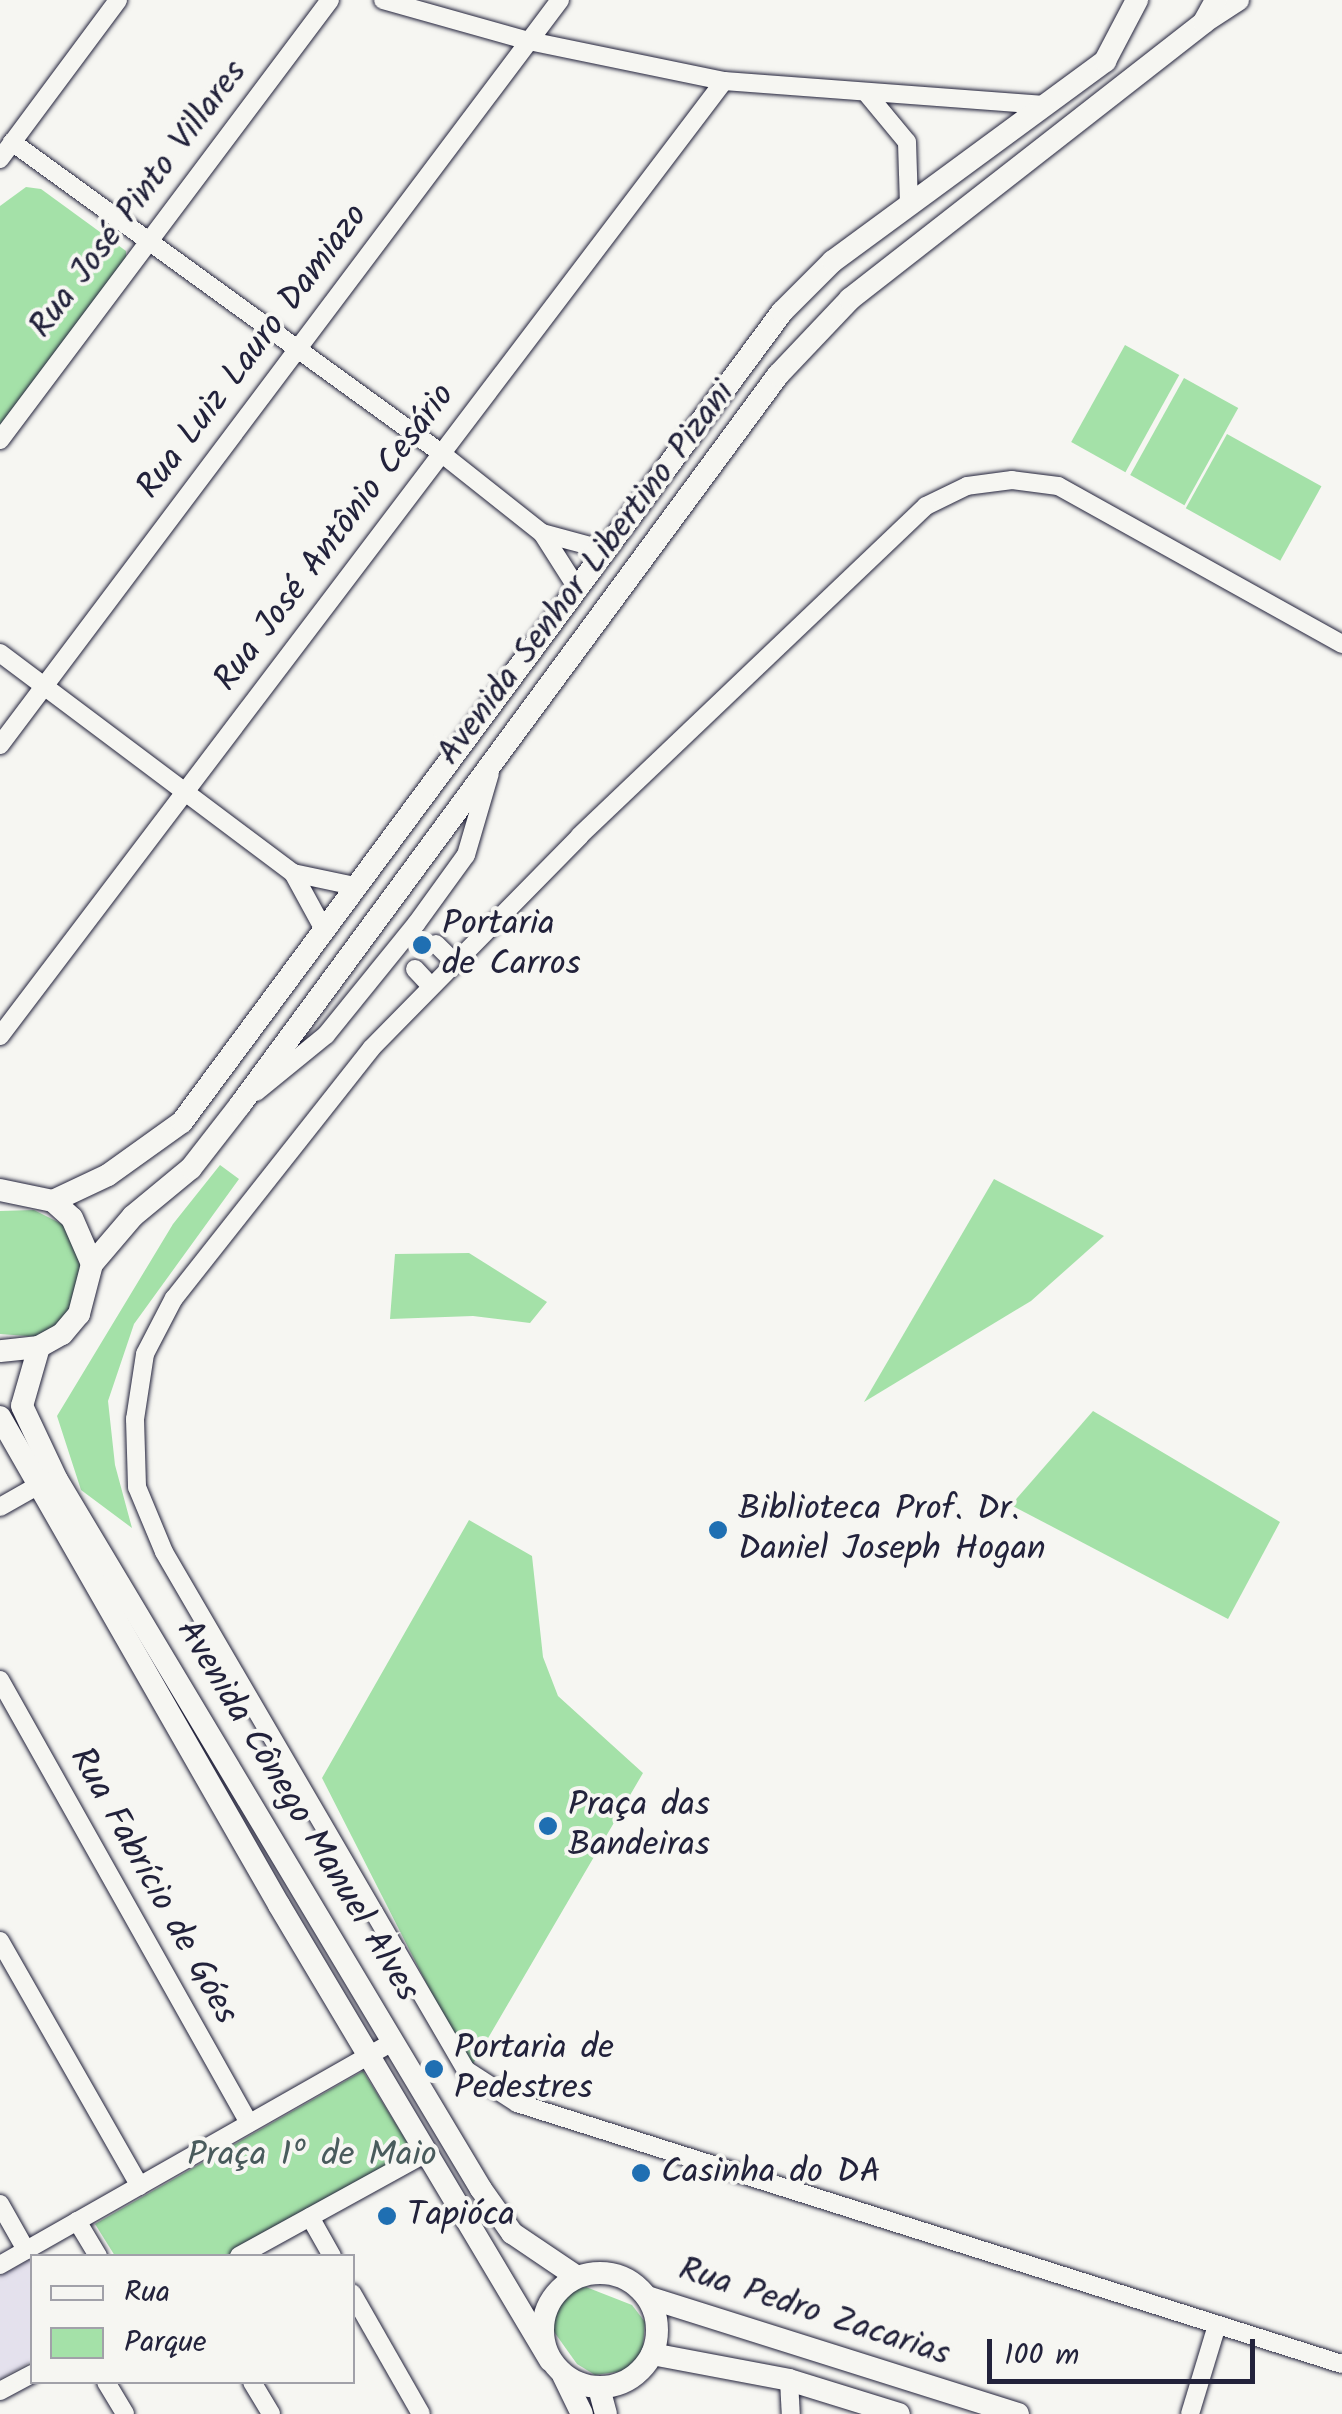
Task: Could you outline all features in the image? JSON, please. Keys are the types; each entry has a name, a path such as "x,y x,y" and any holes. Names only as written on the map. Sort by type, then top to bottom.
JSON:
{"street":[{"path":"0,159 118,0"},
{"name":"Rua José Pinto Villares","path":"0,440 330,0"},
{"path":"383,0 529,41 724,80 868,94 1041,104"},
{"name":"Rua Luiz Lauro Damiazo","path":"0,745 560,0"},
{"name":"Avenida Senhor Libertino Pizani","path":"53,1201 108,1175 182,1122 782,312 833,262 1105,60 1127,30 1137,0"},
{"name":"Avenida Senhor Libertino Pizani","path":"92,1264 134,1216 191,1168 240,1105 778,375 850,299 1204,22 1216,0"},
{"path":"1204,22 1238,0"},
{"name":"Rua José Antônio Cesário","path":"0,1036 724,80"},
{"path":"868,94 907,142 909,204"},
{"path":"12,142 441,453 542,533 576,588"},
{"path":"1342,644 1058,486 1012,480 966,486 926,506 430,986 302,1132 174,1298 145,1354 135,1419 137,1487 164,1552 436,2027 466,2070 517,2103 1342,2364"},
{"path":"542,533 605,550"},
{"path":"0,653 293,873 323,928"},
{"path":"240,1105 326,1036 419,926 466,855 495,756"},
{"path":"293,873 354,886"},
{"path":"436,944 454,962"},
{"path":"414,969 430,986"},
{"path":"0,1351 39,1347 79,1314 92,1264 72,1218 53,1201 4,1188"},
{"name":"Avenida Cônego Manuel Alves","path":"39,1347 24,1389 27,1426 481,2189 512,2233 577,2277"},
{"name":"Avenida Cônego Manuel Alves","path":"0,1417 278,1906 372,2053 582,2414"},
{"path":"0,1507 37,1486"},
{"name":"Rua Fabrício de Góes","path":"0,1680 250,2124"},
{"path":"0,1942 140,2186"},
{"path":"0,2265 393,2042"},
{"path":"243,2254 428,2152 448,2152 481,2189"},
{"path":"0,2204 26,2250"},
{"path":"310,2217 331,2254"},
{"path":"77,2221 97,2254"},
{"path":"615,2274 647,2297 656,2315 652,2354 631,2378 600,2388 557,2367 543,2341 548,2303 577,2277 615,2274"},
{"name":"Rua Pedro Zacarias","path":"647,2297 1018,2414"},
{"path":"355,2298 421,2414"},
{"path":"1190,2414 1217,2325"},
{"name":"Rua Pedro Zacarias","path":"652,2354 789,2380 900,2414"},
{"path":"0,2391 30,2375"},
{"path":"789,2380 792,2414"},
{"path":"107,2384 125,2414"},
{"path":"253,2384 271,2414"},
{"path":"600,2388 606,2414"}],"shaded area":[{"path":"30,2259 30,2362 0,2379 0,2276"}],"green space":[{"path":"26,187 41,189 126,251 126,260 0,433 0,206"},
{"path":"1125,345 1179,375 1125,472 1071,442"},
{"path":"1184,378 1238,408 1184,505 1130,475"},
{"path":"1227,434 1321,486 1280,561 1186,508"},
{"path":"220,1165 239,1179 134,1324 108,1401 115,1465 132,1528 81,1490 57,1416 173,1224"},
{"path":"994,1179 1104,1236 1031,1301 864,1402"},
{"path":"34,1210 70,1228 84,1248 75,1311 40,1337 0,1334 0,1211"},
{"path":"469,1253 547,1302 530,1323 473,1316 390,1319 395,1254"},
{"path":"1093,1411 1280,1522 1228,1619 1011,1505"},
{"path":"469,1520 532,1556 543,1657 558,1696 643,1773 470,2069 322,1778"},
{"name":"Praça 1º de Maio","path":"363,2071 415,2155 237,2254 114,2254 95,2224"},
{"path":"586,2287 632,2305 645,2322 642,2358 624,2371 595,2375 577,2364 552,2329 564,2292"}],"place":[{"name":"Portaria de Carros","path":"422,945"},
{"name":"Biblioteca Prof. Dr. Daniel Joseph Hogan","path":"718,1530"},
{"name":"Praça das Bandeiras","path":"548,1826"},
{"name":"Portaria de Pedestres","path":"434,2069"},
{"name":"Casinha do DA","path":"641,2173"},
{"name":"Tapióca","path":"387,2216"}]}
